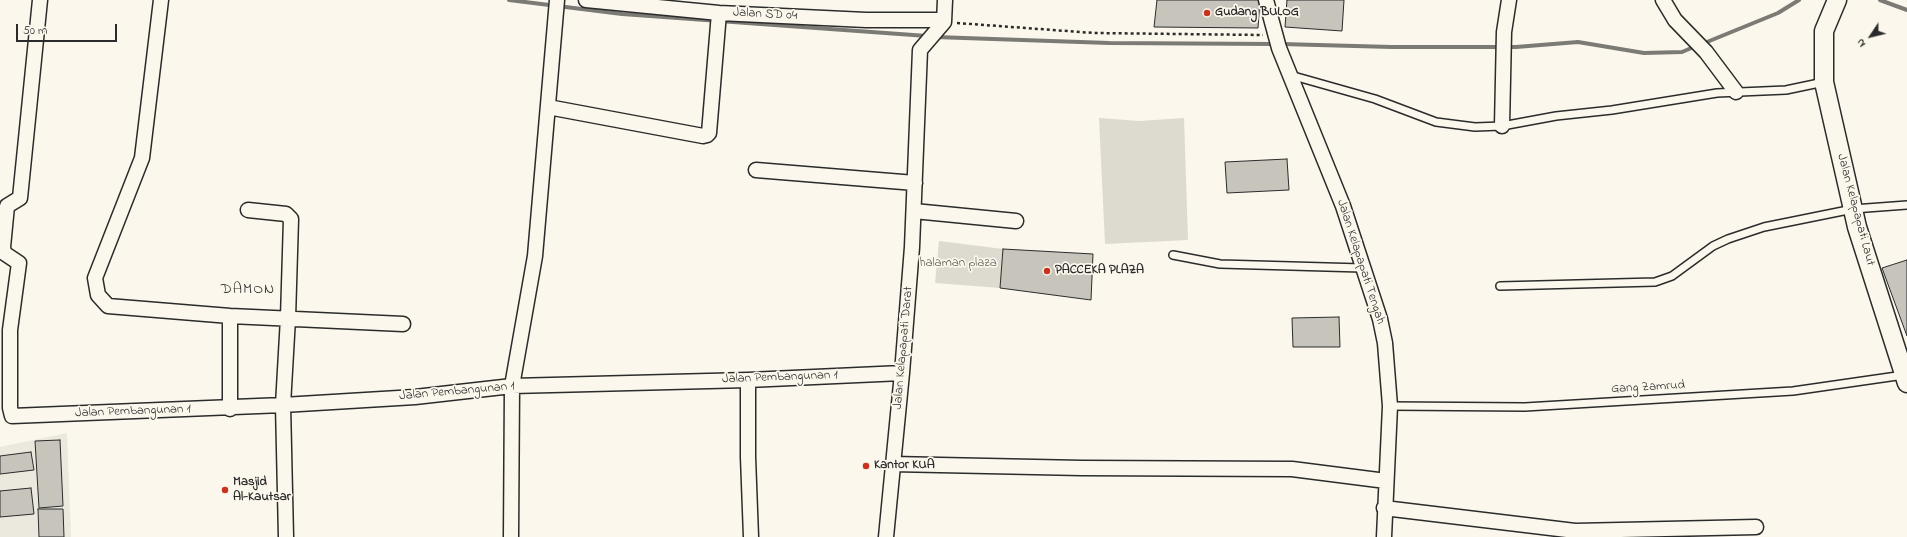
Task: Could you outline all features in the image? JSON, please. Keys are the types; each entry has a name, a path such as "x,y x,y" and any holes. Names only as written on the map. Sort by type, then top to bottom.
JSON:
{"street":[{"path":"5,330 19,263 4,252 5,215 7,206 20,198 40,0"},
{"path":"161,0 142,158 95,278 98,295 108,306 230,316 403,324"},
{"name":"Jalan SD 04","path":"586,0 719,18 944,21"},
{"path":"944,21 945,0"},
{"name":"Jalan Kelapapati Tengah","path":"1266,0 1277,42 1343,206 1362,268 1378,313 1384,337 1390,406 1384,508 1384,537"},
{"path":"1502,126 1504,32 1509,0"},
{"path":"1663,0 1675,20 1706,52 1736,92"},
{"name":"Jalan Kelapapati Laut","path":"1837,0 1824,31 1824,82 1857,227 1906,379"},
{"path":"511,537 512,386 535,256 557,5"},
{"path":"548,107 703,136 707,135 709,133 719,18"},
{"name":"Jalan Kelapapati Darat","path":"886,537 902,373 914,211 920,50 944,21"},
{"path":"756,170 915,183"},
{"path":"248,210 286,214 291,219 288,318 283,406 286,537"},
{"path":"914,211 1016,221"},
{"path":"230,316 230,409"},
{"name":"Jalan Pembangunan 1","path":"5,330 10,408 12,416 283,406 415,396 512,386 748,380 902,373"},
{"path":"748,380 748,458 751,537"},
{"path":"892,464 1082,468 1292,469 1386,481"},
{"path":"1384,508 1575,534 1756,527"}],"lane":[{"path":"1290,75 1375,100 1436,122 1475,127 1502,126 1556,116 1612,110 1717,93 1786,90 1824,82"},
{"path":"1500,286 1655,282 1672,276 1713,246 1728,239 1764,227 1853,209 1907,205"},
{"path":"1173,255 1220,264 1362,268"},
{"name":"Gang Zamrud","path":"1390,406 1541,406 1793,391 1906,379"}],"path":[{"path":"944,21 1094,33 1277,42"}],"shaded area":[{"path":"67,433 71,537 0,537 0,447"}],"green space":[{"path":"1099,118 1139,121 1184,118 1188,240 1105,244"},
{"name":"halaman plaza","path":"939,241 1003,249 1000,288 935,283"}],"building":[{"name":"Gudang BULOG","path":"1157,0 1260,0 1258,28 1154,27"},
{"path":"1287,0 1344,0 1342,31 1285,27"},
{"path":"1287,159 1289,190 1227,193 1225,162"},
{"name":"PACCEKA PLAZA","path":"1003,249 1093,254 1091,300 1000,288"},
{"path":"1907,260 1907,336 1882,268"},
{"path":"1339,317 1340,347 1293,347 1292,318"},
{"path":"60,440 63,506 39,508 35,441"},
{"path":"31,452 34,470 0,474 0,456"},
{"path":"31,488 34,514 0,517 0,491"},
{"path":"38,509 63,509 64,537 39,537"}],"waterway":[{"path":"509,0 622,14 927,36"},
{"path":"1702,44 1778,13 1799,0"},
{"path":"1880,0 1907,10"},
{"path":"935,37 1109,43 1274,44"},
{"path":"1281,44 1392,47 1516,47 1578,42 1644,53 1682,52 1696,46"}],"place":[{"name":"Gudang BULOG","path":"1207,13"},
{"name":"PACCEKA PLAZA","path":"1047,271"},
{"name":"Kantor KUA","path":"866,466"},
{"name":"Masjid Al-Kautsar","path":"225,490"}],"district":[{"name":"DAMON","path":"248,291"}]}
